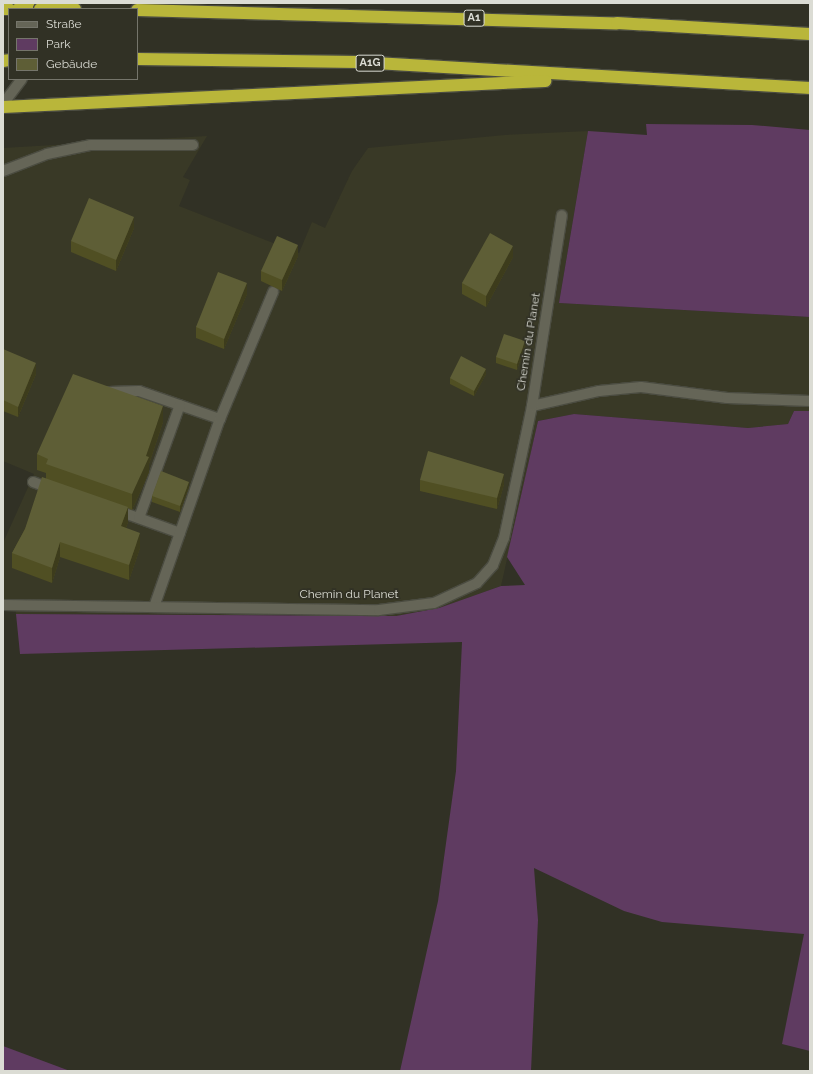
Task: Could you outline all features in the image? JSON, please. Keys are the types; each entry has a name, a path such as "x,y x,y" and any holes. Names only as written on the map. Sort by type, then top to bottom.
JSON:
{"highway":[{"name":"A1","path":"138,10 617,22 810,34"},
{"name":"A1G","path":"138,59 358,62 602,79"},
{"path":"3,106 602,79 810,88"}],"street":[{"path":"3,106 21,80"},
{"path":"3,171 47,154 91,145 193,145"},
{"name":"Chemin du Planet","path":"3,606 379,610 434,602 469,587 485,577 500,551 532,406 562,215"},
{"path":"154,607 220,420 273,292"},
{"path":"532,406 599,391 641,386 726,398 810,401"},
{"path":"108,392 139,391 220,420"},
{"path":"139,518 180,405"},
{"path":"33,482 64,493"},
{"path":"102,505 180,532"}],"shaded area":[{"path":"588,131 559,303 810,317 810,411 794,411 788,424 748,428 574,414 538,421 501,586 439,608 396,616 16,614 15,606 3,605 3,543 34,474 3,461 3,148 207,136 183,177 190,180 179,206 299,253 312,222 325,228 352,171 368,148 505,135"}],"green space":[{"path":"646,124 752,125 810,130 810,317 559,303 588,131 647,135"},
{"path":"794,411 810,411 810,1051 782,1044 804,934 662,922 624,911 534,868 538,920 531,1071 400,1071 438,901 456,771 462,642 20,654 16,614 396,616 439,608 501,586 525,585 507,557 538,421 574,414 748,428 788,424"},
{"path":"3,1046 70,1071 3,1071"}],"building":[{"path":"89,198 134,217 116,260 71,241"},
{"path":"490,233 513,246 486,296 462,283"},
{"path":"277,236 298,245 282,280 261,271"},
{"path":"218,272 247,283 224,339 196,327"},
{"path":"504,334 525,341 517,364 496,357"},
{"path":"3,349 36,363 18,407 3,400"},
{"path":"461,356 486,369 474,391 450,378"},
{"path":"73,374 163,406 146,456 149,457 132,494 46,464 48,459 37,454"},
{"path":"428,451 504,474 497,498 420,480"},
{"path":"161,471 189,482 180,506 152,496"},
{"path":"42,477 128,507 121,526 140,533 129,565 60,542 52,568 12,553 25,529"}]}
